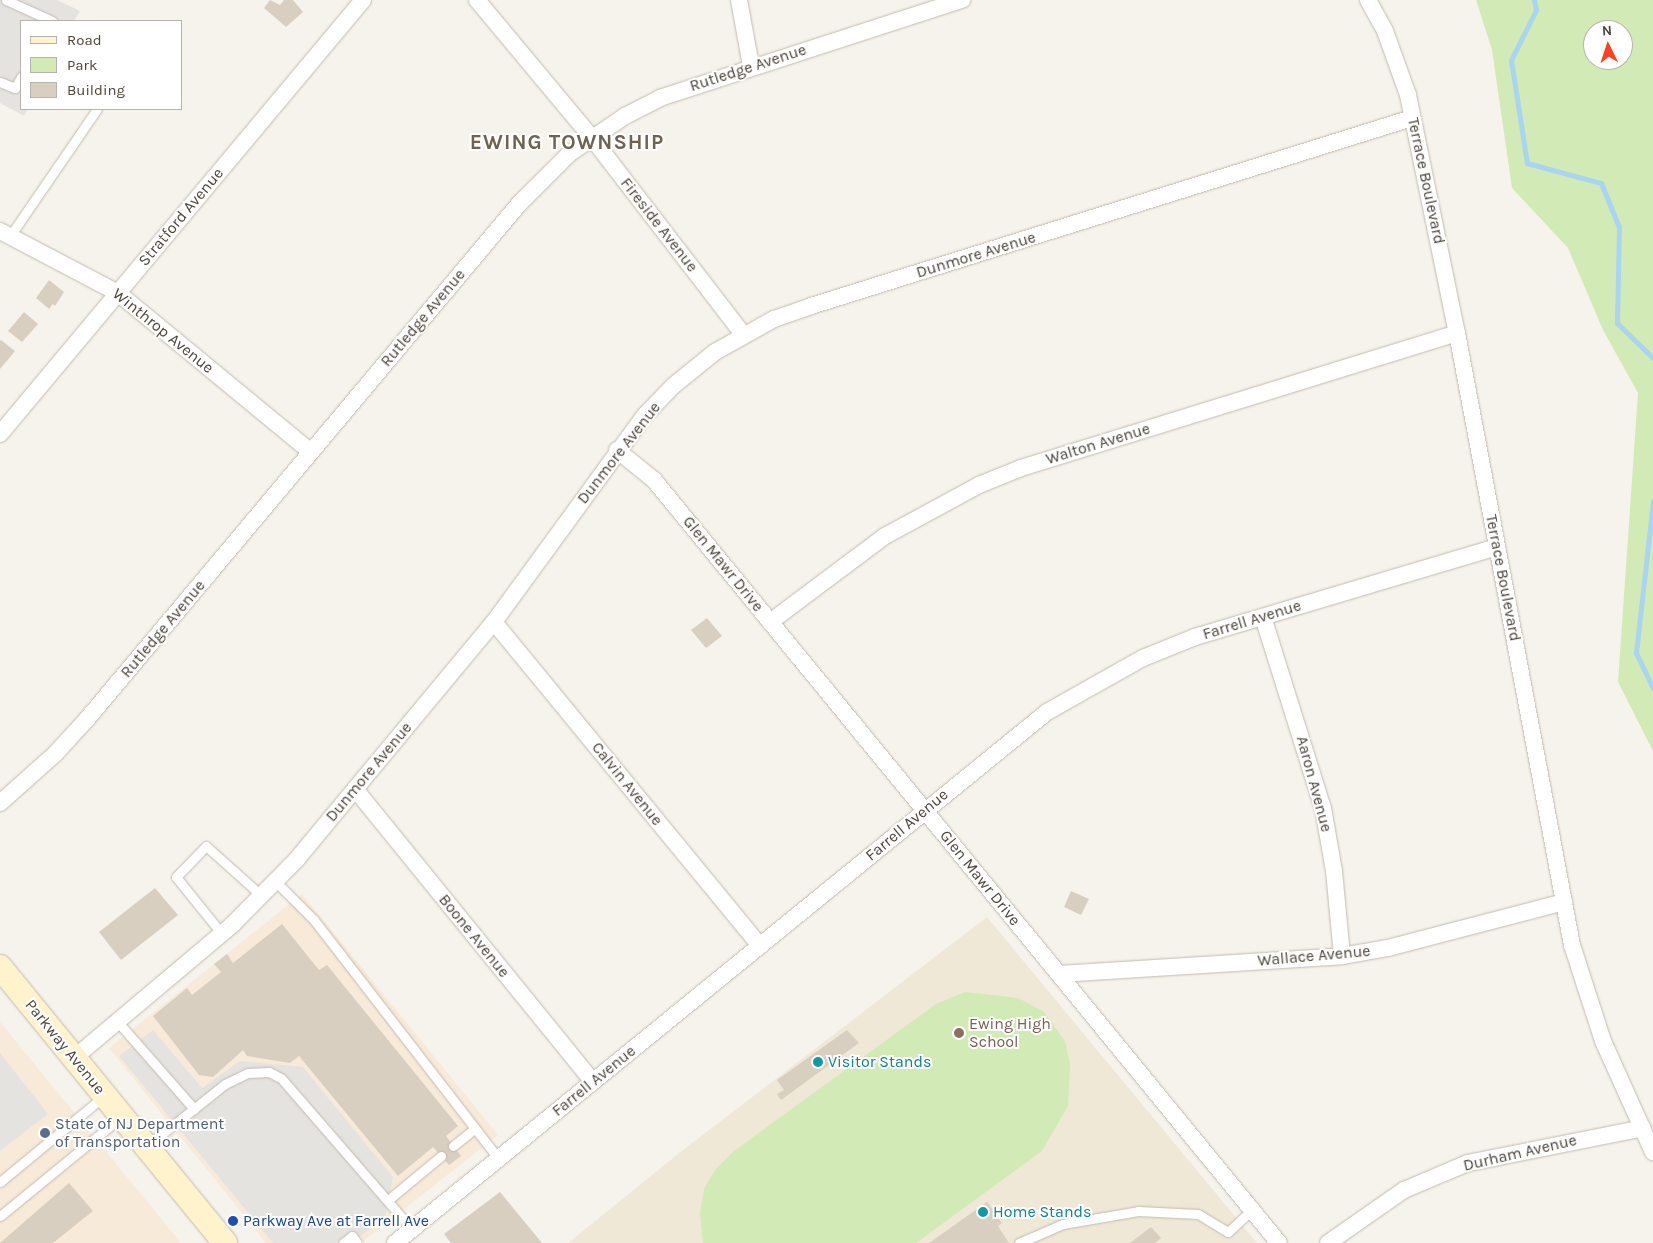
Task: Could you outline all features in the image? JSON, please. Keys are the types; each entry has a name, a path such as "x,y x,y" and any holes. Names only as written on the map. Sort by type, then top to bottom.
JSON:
{"main road":[{"name":"Parkway Avenue","path":"0,967 120,1117 225,1243"}],"street":[{"name":"Stratford Avenue","path":"0,434 363,0"},
{"name":"Fireside Avenue","path":"478,0 592,138 743,334"},
{"path":"739,0 751,66"},
{"name":"Rutledge Avenue","path":"0,803 55,754 88,718 519,204 555,166 592,138 660,98 751,66 962,0"},
{"name":"Terrace Boulevard","path":"1368,0 1398,63 1412,118 1457,333 1564,902 1587,999 1653,1152"},
{"name":"Dunmore Avenue","path":"74,1058 222,934 276,882 494,622 617,450 673,386 701,362 743,334 811,306 1412,118"},
{"name":"Winthrop Avenue","path":"5,234 118,293 311,452"},
{"name":"Walton Avenue","path":"770,622 886,536 979,485 1021,468 1457,333"},
{"name":"Glen Mawr Drive","path":"617,450 654,480 1279,1243"},
{"name":"Farrell Avenue","path":"395,1243 1024,729 1094,683 1195,637 1497,547"},
{"name":"Aaron Avenue","path":"1263,617 1323,808 1334,871 1342,956"},
{"name":"Calvin Avenue","path":"494,622 760,946"},
{"name":"Boone Avenue","path":"355,790 593,1082"},
{"name":"Wallace Avenue","path":"1059,974 1342,956 1388,948 1564,902"},
{"name":"Durham Avenue","path":"1328,1243 1404,1190 1468,1163 1642,1128"}],"lane":[{"path":"6,0 50,20"},
{"path":"0,82 15,88 20,79"},
{"path":"5,234 96,110"},
{"path":"222,934 176,877 206,846 262,896"},
{"path":"276,882 314,920 499,1159"},
{"path":"117,1021 194,1110"},
{"path":"146,1147 225,1084 248,1073 269,1072 281,1078 412,1229"},
{"path":"0,1182 104,1095"},
{"path":"0,1216 120,1117"},
{"path":"453,1146 475,1128"},
{"path":"388,1200 441,1156"},
{"path":"1019,1243 1063,1224 1138,1210 1198,1214 1228,1232 1252,1210"},
{"path":"343,1243 352,1236 357,1243"}],"shaded area":[{"path":"0,0 57,0 80,11 75,20 20,20 20,110 27,110 24,116 0,103"},
{"path":"302,894 498,1135 361,1243 266,1243 109,1048"},
{"name":"Ewing High School","path":"987,917 1257,1243 568,1243 683,1150"},
{"name":"State of NJ Department of Transportation","path":"0,1022 181,1243 0,1243"},
{"path":"153,1030 202,1088 240,1061 303,1067 393,1177 385,1218 351,1243 273,1243 119,1056"},
{"path":"0,1053 48,1114 0,1151"}],"green space":[{"path":"1476,0 1653,0 1653,751 1618,682 1638,393 1603,330 1568,248 1512,188 1492,50"},
{"path":"965,992 1018,998 1043,1011 1065,1041 1070,1064 1068,1106 1042,1151 916,1243 703,1243 700,1213 704,1189 715,1170 734,1151 936,1004"}],"building":[{"path":"270,0 280,5 284,0 293,0 303,12 286,27 264,8"},
{"path":"49,280 64,292 55,306 53,304 49,309 36,298"},
{"path":"24,312 38,324 22,342 8,331"},
{"path":"0,341 15,351 0,369"},
{"path":"707,618 722,636 706,648 691,630"},
{"path":"155,888 178,915 121,960 99,932"},
{"path":"1071,891 1089,899 1081,915 1064,907"},
{"path":"282,924 319,970 327,965 458,1126 446,1136 461,1156 449,1165 433,1147 398,1176 299,1056 290,1063 247,1056 243,1050 213,1077 199,1075 153,1016 187,988 192,995 221,972 214,964 227,954 233,963"},
{"name":"Visitor Stands","path":"847,1030 859,1043 781,1100 777,1094 784,1090 777,1080"},
{"path":"69,1183 93,1211 53,1243 0,1243"},
{"path":"500,1192 542,1243 451,1243 444,1234"},
{"name":"Home Stands","path":"987,1202 1002,1223 998,1226 1009,1243 929,1243"},
{"path":"1151,1227 1161,1238 1155,1243 1130,1243"}],"waterway":[{"path":"1534,0 1536,10 1511,60 1527,163 1601,183 1619,227 1617,323 1653,358"},
{"path":"1653,501 1636,653 1653,688"}],"place":[{"name":"Ewing High School","path":"959,1033"},
{"name":"Visitor Stands","path":"818,1062"},
{"name":"State of NJ Department of Transportation","path":"45,1133"},
{"name":"Home Stands","path":"983,1212"},
{"name":"Parkway Ave at Farrell Ave","path":"233,1221"}],"district":[{"name":"EWING TOWNSHIP","path":"567,142"}]}
